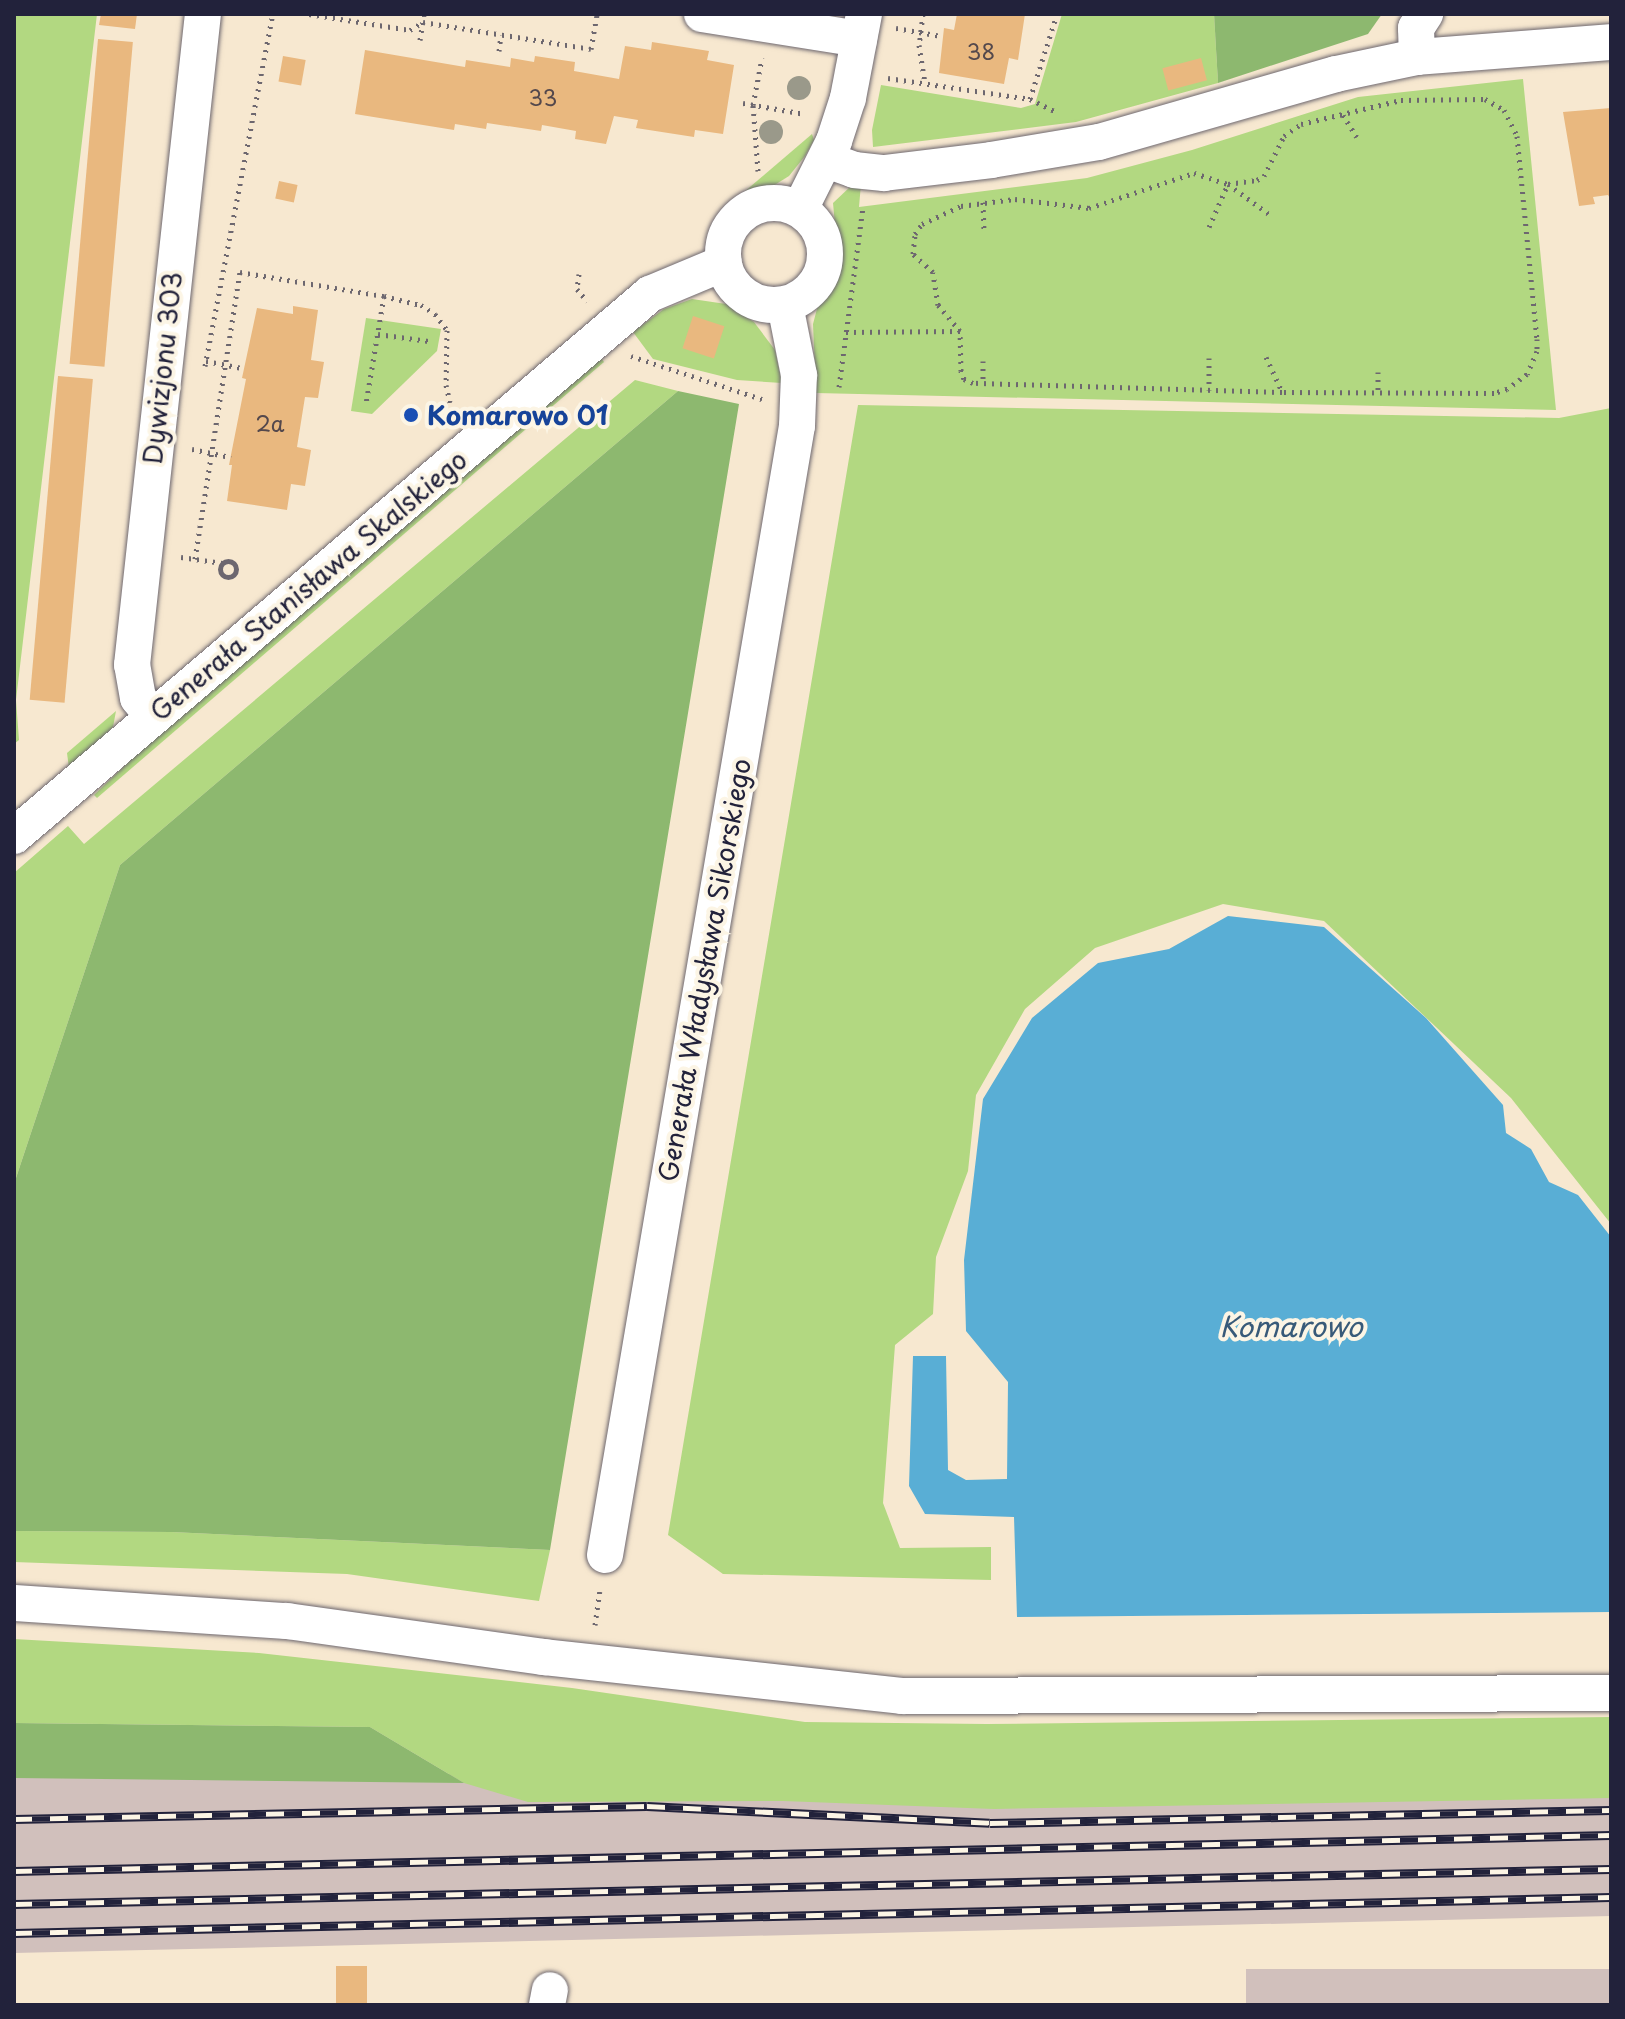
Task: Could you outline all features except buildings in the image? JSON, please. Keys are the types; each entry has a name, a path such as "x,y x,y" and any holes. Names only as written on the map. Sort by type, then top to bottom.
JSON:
{"street":[{"name":"Dywizjonu 303","path":"153,717 138,698 132,665 203,14"},
{"path":"702,14 870,26 827,160 800,209"},
{"path":"1417,57 1416,28 1425,14"},
{"path":"827,160 884,173 991,160 1099,142 1336,74 1417,57 1611,42"},
{"path":"774,202 800,209 820,230 826,255 819,280 810,291 785,305 761,304 748,299 729,280 724,263 726,237 744,212 774,202"},
{"name":"Generała Stanisława Skalskiego","path":"14,836 650,294 724,263"},
{"name":"Generała Władysława Sikorskiego","path":"605,1555 799,403 796,354 785,305"},
{"path":"14,1603 287,1621 544,1657 902,1696 1611,1693"}],"path":[{"path":"230,241 273,14"},
{"path":"309,14 410,30 423,22 591,49"},
{"path":"420,40 424,14"},
{"path":"589,60 597,14"},
{"path":"923,14 920,32 925,84"},
{"path":"878,77 1030,99 1057,14"},
{"path":"870,26 941,36"},
{"path":"499,51 501,35"},
{"path":"758,171 753,105 763,52"},
{"path":"1228,184 1264,176 1284,136 1292,128 1312,120 1401,100 1485,99 1504,110 1517,136 1537,339 1534,363 1520,380 1494,393 1282,392 983,384 964,379 960,331 938,305 933,272 917,261 912,245 922,224 936,216 983,202 1015,199 1089,208 1194,173 1228,184 1270,215"},
{"path":"743,103 814,115"},
{"path":"1343,115 1357,137"},
{"path":"838,389 867,171"},
{"path":"1209,227 1228,184"},
{"path":"983,202 984,230"},
{"path":"195,559 240,272 421,305 435,314 447,330 446,385 450,403"},
{"path":"579,274 577,289 594,310"},
{"path":"366,404 384,296"},
{"path":"846,332 960,331"},
{"path":"378,334 429,341"},
{"path":"632,357 776,403 799,403"},
{"path":"1266,357 1282,392"},
{"path":"1209,358 1209,390"},
{"path":"206,361 243,368"},
{"path":"983,361 983,384"},
{"path":"1378,372 1378,392"},
{"path":"191,449 231,457"},
{"path":"177,556 223,563"},
{"path":"594,1635 605,1555"}],"shaded area":[{"path":"14,1767 1611,1793 1611,1916 14,1953"},
{"path":"1246,1969 1611,1969 1611,2005 1246,2005"}],"green space":[{"path":"14,14 97,14 16,700 19,740 14,744"},
{"path":"1062,14 1214,14 1218,83 1076,122 873,147 872,130 881,85 1021,108 1035,104"},
{"path":"1214,14 1382,14 1368,34 1218,83"},
{"path":"1523,79 1556,410 816,393 813,324 818,305 834,278 838,257 833,203 851,186 861,184 859,207 1087,178 1192,150 1358,97"},
{"path":"812,134 814,140 789,176 773,186 744,192"},
{"path":"692,299 726,304 754,322 775,350 782,383 737,380 653,359 633,332 664,309"},
{"path":"366,318 441,329 437,351 372,414 351,411"},
{"path":"601,358 604,362 97,798 94,795 136,755"},
{"path":"635,380 678,391 120,865 14,1184 14,873 68,826 84,844"},
{"path":"678,391 739,404 550,1550 171,1532 14,1531 14,1184 120,865"},
{"path":"858,405 1559,418 1611,408 1611,1224 1511,1098 1324,921 1223,904 1095,948 1025,1009 976,1095 968,1171 936,1257 933,1314 895,1345 883,1503 900,1548 991,1547 991,1580 723,1574 668,1535"},
{"path":"116,711 113,727 69,768 67,753"},
{"path":"14,1531 171,1532 550,1550 539,1601 347,1574 14,1562"},
{"path":"14,1639 259,1653 572,1688 805,1722 986,1724 1611,1717 1611,1798 994,1809 783,1801 528,1802 464,1783 370,1727 14,1723"},
{"path":"14,1723 370,1727 464,1783 14,1778"}],"water":[{"name":"Komarowo","path":"1228,916 1324,927 1426,1018 1503,1105 1506,1133 1531,1149 1549,1182 1578,1195 1611,1237 1611,1612 1017,1617 1014,1517 925,1514 909,1486 913,1356 946,1356 948,1470 966,1480 1007,1479 1008,1382 966,1331 964,1260 983,1099 1032,1018 1098,963 1169,949"}],"railway":[{"path":"14,1819 647,1806 990,1823 1611,1810"},
{"path":"14,1871 1611,1835"},
{"path":"14,1904 1611,1869"},
{"path":"14,1933 1611,1897"}],"place":[{"name":"Komarowo 01","path":"411,415"}]}
